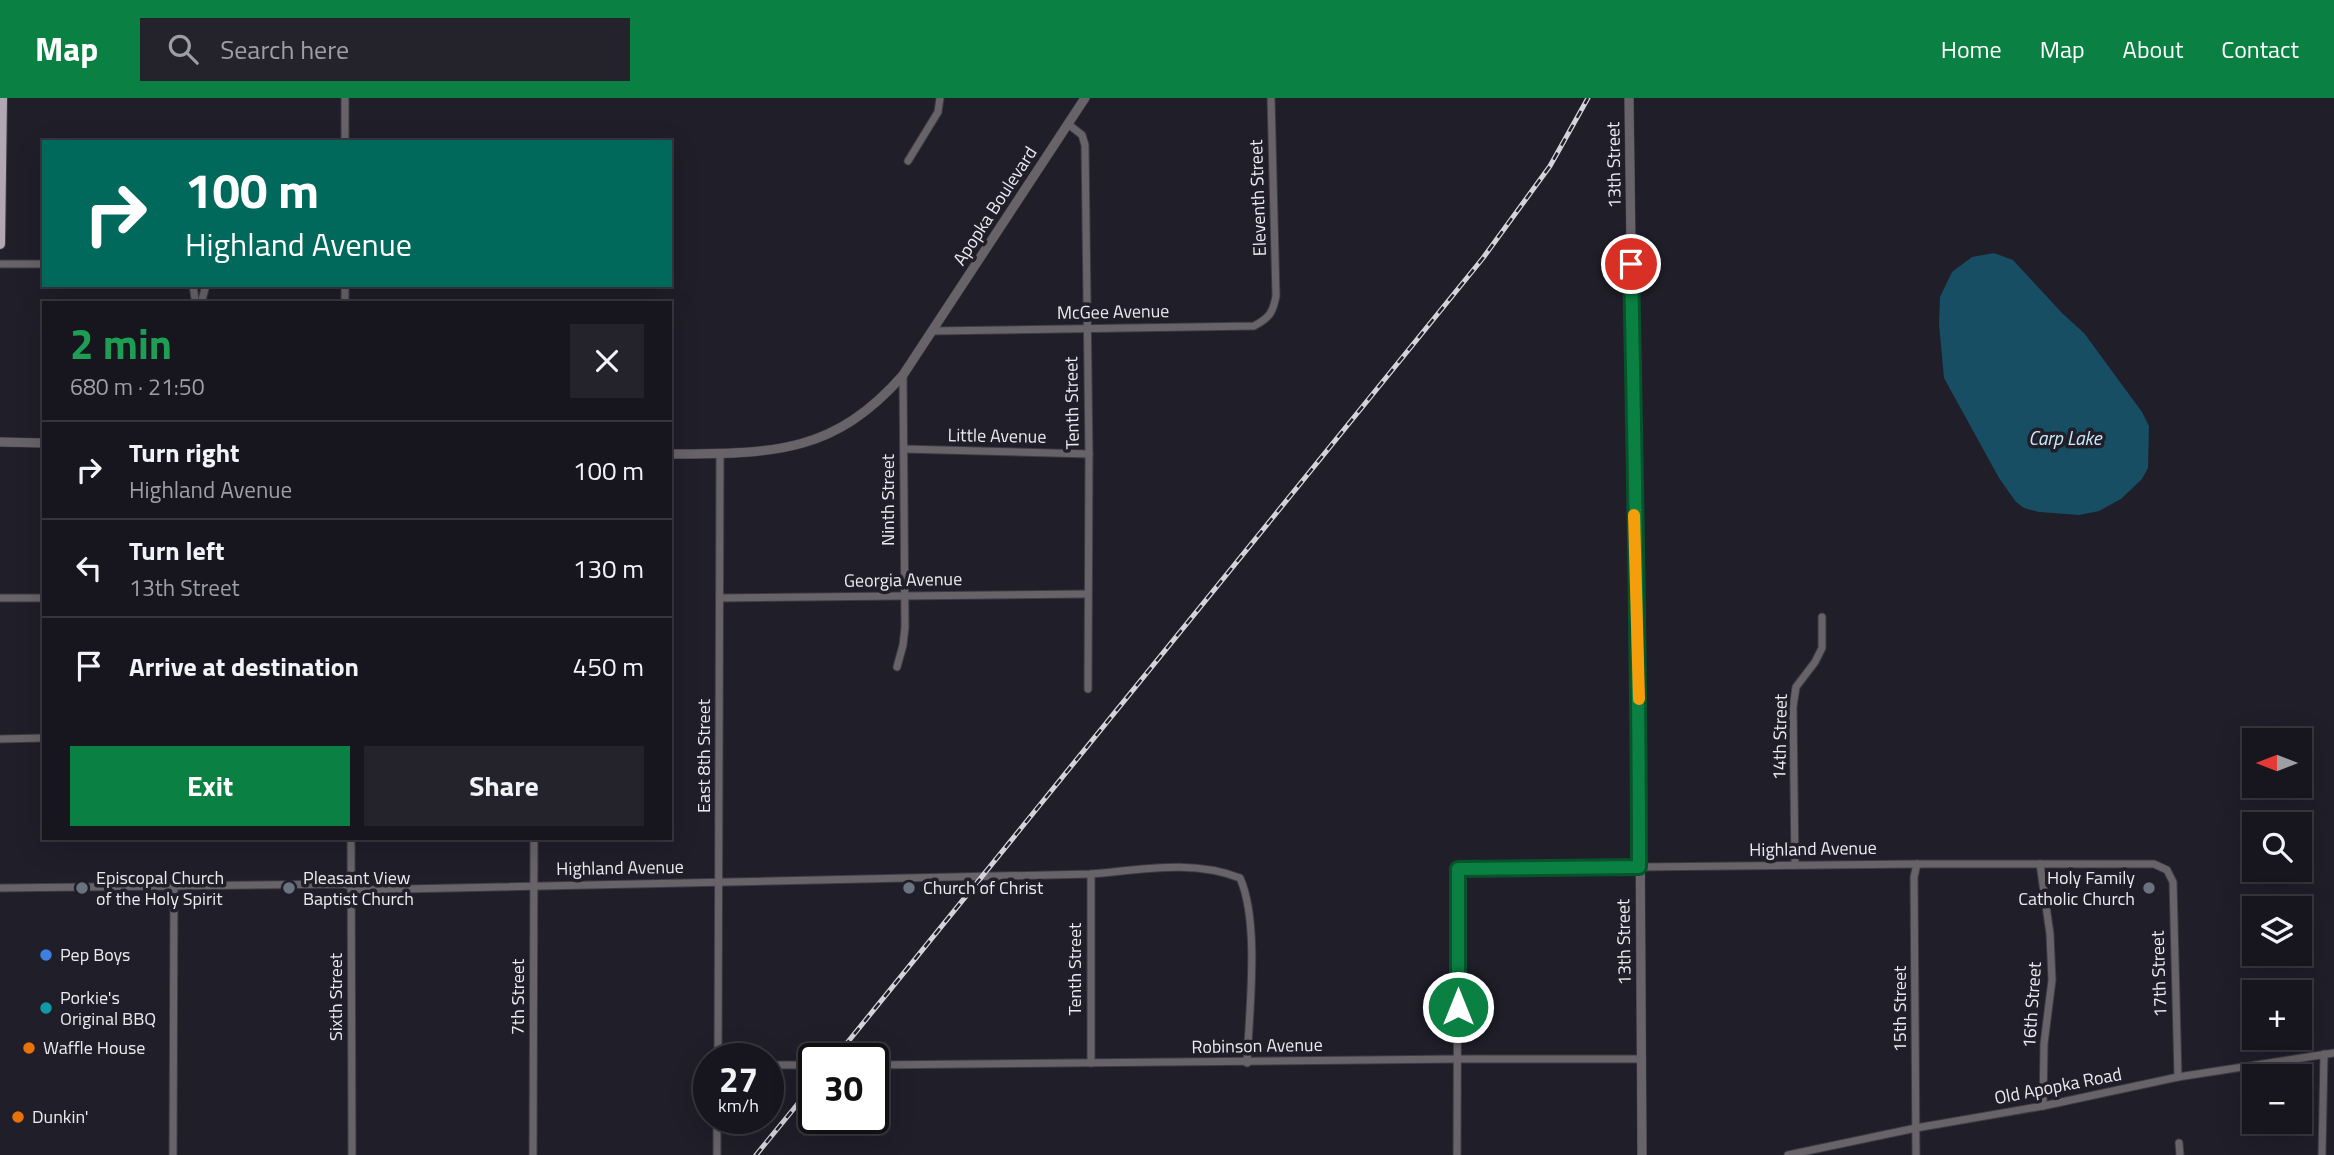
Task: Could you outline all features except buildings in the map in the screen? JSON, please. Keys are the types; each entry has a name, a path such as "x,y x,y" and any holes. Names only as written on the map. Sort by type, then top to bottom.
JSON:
{"main road":[{"path":"0,244 2,98"}],"street":[{"path":"345,98 345,140"},
{"path":"908,161 938,111 940,98"},
{"name":"Apopka Boulevard","path":"672,454 784,449 825,436 867,411 903,375 1085,98"},
{"name":"Eleventh Street","path":"1271,98 1276,296"},
{"name":"13th Street","path":"1629,98 1639,652 1642,1155"},
{"name":"Tenth Street","path":"1068,124 1082,135 1085,145 1089,454 1088,689"},
{"path":"0,264 42,264"},
{"path":"193,287 198,299 205,287"},
{"name":"McGee Avenue","path":"932,331 1254,326 1268,319 1274,310 1276,296"},
{"name":"Ninth Street","path":"897,667 904,645 903,375"},
{"path":"0,442 42,443"},
{"name":"Little Avenue","path":"904,449 1089,454"},
{"name":"East 8th Street","path":"718,1043 720,453"},
{"name":"Georgia Avenue","path":"720,598 1087,594"},
{"path":"0,598 42,598"},
{"name":"14th Street","path":"1795,865 1793,707 1796,687 1822,648 1822,617"},
{"path":"0,739 42,738"},
{"name":"Sixth Street","path":"351,840 352,1155"},
{"name":"7th Street","path":"533,1155 534,840"},
{"name":"15th Street","path":"1916,1155 1914,877 1917,864"},
{"name":"16th Street","path":"2040,864 2050,934 2052,980 2044,1044 2043,1106"},
{"name":"Highland Avenue","path":"1458,1059 1458,869 2154,864 2167,870"},
{"name":"Highland Avenue","path":"0,888 344,884 359,890 1091,874 1186,866 1222,871 1240,878 1248,895 1251,967 1247,1063"},
{"name":"17th Street","path":"2167,870 2172,882 2178,1077"},
{"name":"Tenth Street","path":"1091,874 1091,1063"},
{"path":"173,1155 174,887"},
{"name":"Old Apopka Road","path":"1788,1155 2178,1077 2334,1053"},
{"path":"2322,1155 2324,1054"},
{"path":"1457,1155 1458,1059"},
{"name":"Robinson Avenue","path":"889,1065 1641,1059"},
{"path":"717,1134 717,1155"},
{"path":"2179,1143 2180,1155"}],"water":[{"name":"Carp Lake","path":"1994,253 2013,260 2084,333 2142,412 2149,426 2148,468 2142,479 2121,499 2099,511 2079,515 2039,512 2024,508 2016,502 1999,478 1944,378 1939,324 1940,297 1952,272 1972,257"}],"railway":[{"path":"847,1043 1483,258 1550,166 1588,98"},
{"path":"756,1155 798,1104"}],"slow traffic":[{"path":"1634,515 1639,699"}],"place":[{"name":"Episcopal Church of the Holy Spirit","path":"82,888"},
{"name":"Pleasant View Baptist Church","path":"289,888"},
{"name":"Church of Christ","path":"909,888"},
{"name":"Holy Family Catholic Church","path":"2149,888"},
{"name":"Pep Boys","path":"46,955"},
{"name":"Porkie's Original BBQ","path":"46,1008"},
{"name":"Waffle House","path":"29,1048"},
{"name":"Dunkin'","path":"18,1117"}],"route":[{"path":"1458,1007 1458,869 1639,867 1639,652 1631,264"}]}
